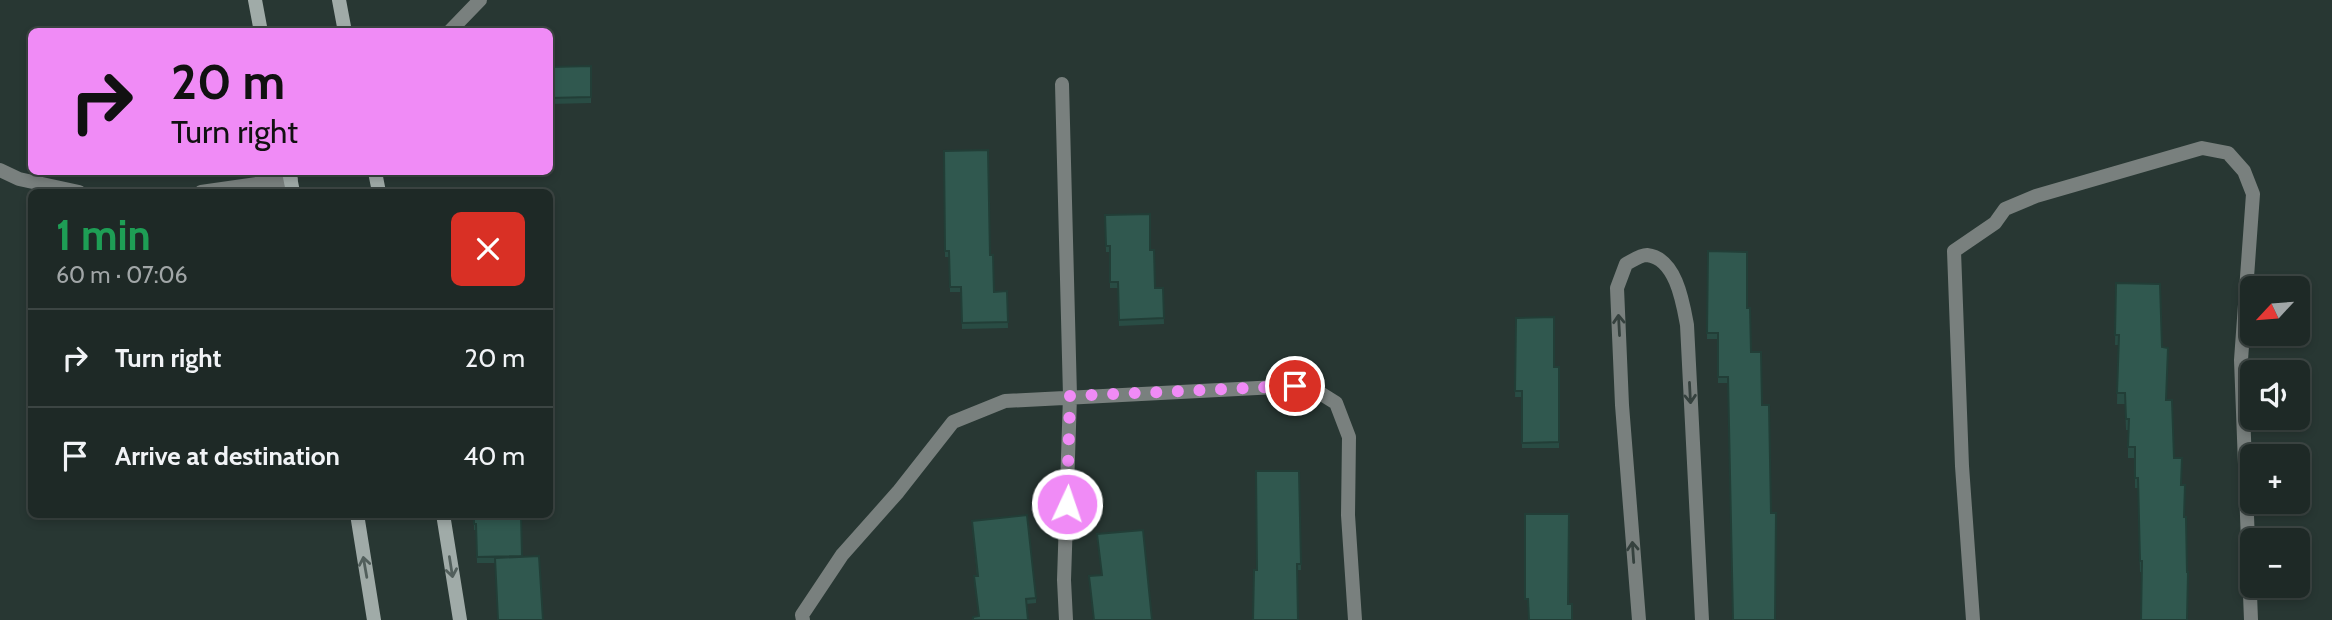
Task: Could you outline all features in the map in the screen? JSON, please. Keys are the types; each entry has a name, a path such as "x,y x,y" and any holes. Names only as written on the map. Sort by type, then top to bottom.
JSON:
{"main road":[{"path":"255,0 260,28"},
{"path":"339,0 344,28"},
{"path":"357,518 374,620"},
{"path":"444,518 460,620"}],"street":[{"path":"453,28 480,0"},
{"path":"1062,84 1070,396 1064,580 1066,620"},
{"path":"1973,620 1962,466 1954,251 1995,223 2005,209 2036,196 2202,148 2228,153 2244,172 2253,194 2241,360 2251,620"},
{"path":"0,170 19,178 66,189"},
{"path":"226,189 291,181"},
{"path":"1639,620 1623,418 1617,288 1626,264 1649,255 1666,265 1680,289 1687,325 1702,620"},
{"path":"803,620 802,615 842,555 898,492 953,422 1006,401 1295,386 1320,393 1336,402 1349,436 1348,514 1355,620"}],"building":[{"path":"591,66 591,97 553,98 553,67"},
{"path":"988,150 990,255 993,255 994,292 1007,291 1008,322 962,323 961,287 950,287 949,251 945,251 944,151"},
{"path":"1150,214 1150,250 1154,250 1155,288 1163,288 1164,318 1119,320 1118,282 1110,282 1110,246 1106,246 1105,215"},
{"path":"1708,251 1747,252 1747,308 1750,308 1751,352 1761,352 1762,405 1769,405 1771,513 1776,513 1775,620 1733,620 1728,377 1718,377 1718,333 1707,333"},
{"path":"2116,283 2160,284 2162,347 2168,348 2166,400 2172,400 2174,458 2182,458 2181,485 2185,485 2187,620 2141,620 2142,561 2138,478 2135,478 2135,447 2128,447 2129,419 2126,419 2125,393 2117,393 2119,335 2115,335"},
{"path":"1554,317 1554,367 1559,367 1559,442 1522,443 1522,391 1515,391 1516,318"},
{"path":"1256,471 1299,471 1301,564 1297,564 1298,620 1253,620 1254,570 1257,570"},
{"path":"1525,514 1569,514 1568,604 1572,604 1572,620 1529,620 1528,599 1525,599"},
{"path":"1027,515 1036,598 1026,599 1028,620 973,620 973,617 979,616 972,521"},
{"path":"474,518 521,518 522,556 477,557"},
{"path":"1143,530 1152,620 1094,620 1089,576 1102,575 1097,534"},
{"path":"539,556 543,620 498,620 495,558"}],"route":[{"path":"1067,504 1070,396 1295,386"}]}
